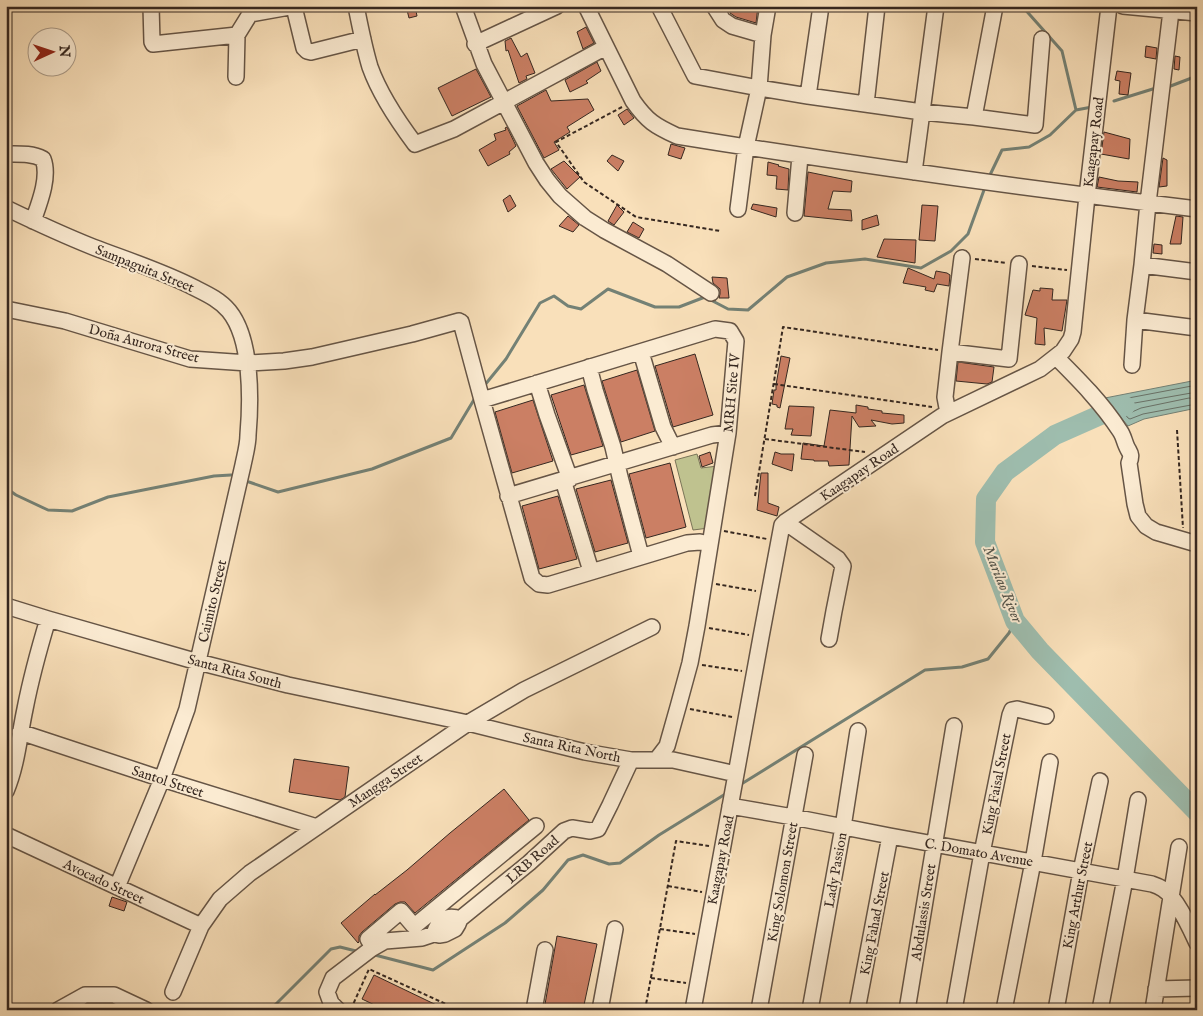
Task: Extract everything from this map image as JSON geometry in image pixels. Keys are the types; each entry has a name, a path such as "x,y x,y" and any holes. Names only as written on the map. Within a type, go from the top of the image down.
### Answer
{"street":[{"path":"151,6 153,44 237,35"},
{"path":"236,77 237,35 248,10 294,6 304,48 307,51 311,52 364,40"},
{"path":"356,6 370,67 378,86 394,114 415,144 454,129 606,47"},
{"path":"463,6 475,44 525,145 547,180 560,196 585,218 667,264 710,293"},
{"path":"475,44 556,6"},
{"path":"586,6 633,102 643,115 657,126 677,136 800,156 1087,196 1197,209"},
{"path":"659,6 695,76 808,96 1035,125 1042,39"},
{"path":"714,6 723,20 732,26 763,35"},
{"path":"738,209 746,147 758,88 768,6"},
{"path":"808,96 821,6"},
{"path":"866,104 877,6"},
{"path":"914,172 936,6"},
{"path":"974,117 995,6"},
{"name":"Kaagapay Road","path":"693,1010 781,529 785,522 945,414 1030,375 1056,357 1067,346 1073,332 1109,6"},
{"path":"1123,6 1197,13"},
{"path":"1132,364 1135,320 1170,11"},
{"path":"6,154 38,156 43,160 45,165 43,189 33,221"},
{"path":"796,212 800,156"},
{"name":"Sampaguita Street","path":"6,208 92,246 178,280 212,297 230,312 236,322 246,347 248,363"},
{"path":"945,414 945,397 962,258"},
{"path":"950,352 1009,359 1019,264"},
{"path":"1142,265 1197,272"},
{"name":"Doña Aurora Street","path":"6,309 65,321 190,358 248,363 312,357 460,321 482,400"},
{"path":"1135,320 1197,328"},
{"name":"MRH Site IV","path":"482,400 715,328 730,331 736,342 728,433 697,626 690,663 667,746 658,759"},
{"path":"641,352 663,427 673,447"},
{"path":"1056,357 1092,394 1121,432 1126,447 1124,456 1129,463 1138,516 1146,526 1156,532 1197,544"},
{"name":"Caimito Street","path":"117,888 162,779 187,710 243,465 248,436 248,363"},
{"path":"589,367 614,446 622,487 641,556"},
{"path":"537,384 566,479 591,571"},
{"path":"482,400 532,578 539,584 548,585 641,556 687,543 700,542 711,537"},
{"path":"508,496 712,435 728,433"},
{"path":"785,522 838,559 843,566 829,639"},
{"name":"Santa Rita South","path":"6,606 198,662 288,685 468,723"},
{"path":"6,791 17,756 31,679 48,619"},
{"name":"Mangga Street","path":"173,992 201,926 220,899 250,873 468,723 524,690 652,627"},
{"name":"King Faisal Street","path":"954,1010 982,853 1010,715 1012,710 1017,709 1046,716"},
{"name":"Santa Rita North","path":"468,723 585,752 631,760 672,760 736,774"},
{"name":"Abdulassis Street","path":"907,1010 954,726"},
{"name":"Lady Passion","path":"810,1010 858,731"},
{"name":"Santol Street","path":"20,732 162,779 317,827"},
{"name":"King Solomon Street","path":"760,1010 805,755"},
{"name":"LRB Road","path":"338,1010 331,1003 327,992 333,978 368,951 385,941 422,938 434,934 438,924 448,917 454,916 460,919 529,863 564,831 572,828 590,831 598,830 631,760"},
{"path":"1004,1010 1033,862 1050,762"},
{"name":"King Arthur Street","path":"1056,1010 1081,871 1100,781"},
{"path":"1100,1010 1138,800"},
{"name":"C. Domato Avenue","path":"730,806 1152,884 1163,889 1191,917 1197,943"},
{"path":"368,951 368,939 401,911 413,925 417,924 536,826"},
{"name":"Avocado Street","path":"6,835 201,926"},
{"name":"King Fahad Street","path":"857,1010 890,836"},
{"path":"1153,1010 1179,847"},
{"path":"600,1010 615,929"},
{"path":"534,1010 545,950"},
{"path":"1156,989 1197,988"},
{"path":"58,1010 85,995 114,995 146,1010"}],"path":[{"path":"633,102 556,143 584,182 636,216 720,231"},
{"path":"756,496 783,328 950,352"},
{"path":"774,384 928,405 945,414"},
{"path":"1177,430 1184,531"},
{"path":"765,439 885,454"},
{"path":"711,537 779,541"},
{"path":"704,581 770,593"},
{"path":"697,626 761,637"},
{"path":"690,663 755,674"},
{"path":"678,707 746,719"},
{"path":"645,1010 676,841 723,848"},
{"path":"668,886 714,894"},
{"path":"660,929 706,935"},
{"path":"350,1010 369,969 459,1010"},
{"path":"651,978 697,985"}],"green space":[{"path":"697,454 701,468 718,466 709,528 693,530 675,460"}],"water":[{"path":"1197,380 1197,411 1192,409 1144,419 1128,426 1105,398"}],"building":[{"path":"406,6 415,6 417,16 409,18"},
{"path":"731,6 758,6 756,23 736,17 730,13"},
{"path":"586,27 594,43 583,49 577,32"},
{"path":"511,38 521,57 527,53 535,73 526,76 527,79 519,83 508,50 506,51 505,41"},
{"path":"1146,46 1157,48 1156,59 1145,57"},
{"path":"1175,56 1180,57 1179,70 1174,69"},
{"path":"597,62 601,71 586,81 588,83 570,92 565,80"},
{"path":"476,69 491,97 452,116 438,88"},
{"path":"1117,71 1131,73 1128,95 1119,94 1120,81 1115,80"},
{"path":"546,90 551,101 588,99 594,110 567,127 570,132 554,142 559,150 544,158 517,106"},
{"path":"627,109 634,118 624,125 618,115"},
{"path":"507,127 516,146 509,152 510,154 488,166 479,150 496,140 494,134 506,130 505,128"},
{"path":"1104,132 1130,139 1129,159 1101,154"},
{"path":"671,144 685,148 681,159 668,155"},
{"path":"612,155 624,161 618,171 607,161"},
{"path":"1163,158 1167,160 1167,186 1159,187"},
{"path":"564,161 580,177 567,189 551,169"},
{"path":"768,162 789,169 788,190 776,189 777,176 767,175"},
{"path":"808,172 852,181 851,192 833,191 828,209 851,210 852,221 804,216"},
{"path":"1099,177 1118,181 1138,182 1137,192 1097,187"},
{"path":"510,195 516,206 508,212 503,200"},
{"path":"753,204 777,208 776,217 751,209"},
{"path":"617,205 624,212 614,225 608,221"},
{"path":"922,205 938,206 935,241 919,240"},
{"path":"877,215 879,225 862,230 862,220"},
{"path":"568,216 579,225 573,232 559,226"},
{"path":"1176,216 1183,217 1181,244 1170,244"},
{"path":"633,222 644,229 639,238 627,232"},
{"path":"884,239 916,240 915,263 877,257"},
{"path":"1154,244 1162,245 1162,254 1153,253"},
{"path":"908,268 934,279 936,271 947,273 950,275 949,286 937,284 934,292 925,290 926,287 903,283"},
{"path":"712,277 727,278 729,298 719,298 720,289 713,283"},
{"path":"1040,288 1053,289 1052,300 1067,300 1062,331 1044,328 1045,345 1035,344 1037,318 1025,315 1033,290 1040,291"},
{"path":"695,354 713,415 673,427 655,366"},
{"path":"781,356 790,358 780,408 772,404"},
{"path":"958,362 994,367 992,382 987,384 956,381"},
{"path":"637,370 655,431 621,442 602,381"},
{"path":"584,385 603,446 571,455 551,395"},
{"path":"533,400 553,461 512,473 495,412"},
{"path":"856,405 882,411 882,413 904,415 904,423 892,424 871,420 876,426 859,427 852,416 849,465 829,466 828,461 801,459 803,443 824,446 830,410 856,413"},
{"path":"789,406 814,407 811,436 791,435 793,429 785,429"},
{"path":"710,452 713,463 702,467 699,456"},
{"path":"775,452 794,454 792,471 772,464"},
{"path":"670,463 686,527 646,538 629,474"},
{"path":"761,473 768,473 768,503 779,507 777,516 757,510"},
{"path":"611,480 628,543 595,552 576,489"},
{"path":"558,496 577,559 539,569 522,506"},
{"path":"294,759 349,767 345,797 340,800 289,792"},
{"path":"504,789 529,820 415,913 405,902 395,904 362,932 358,943 341,923"},
{"path":"112,897 127,902 124,911 109,906"},
{"path":"557,936 597,944 584,1005 579,1005 579,1010 544,1010"},
{"path":"374,975 447,1010 385,1010 362,999"}],"waterway":[{"path":"1022,6 1062,51 1076,110"},
{"path":"1168,87 1197,76"},
{"path":"1114,101 1156,88"},
{"path":"989,177 1002,150 1029,147 1050,135 1076,110 1092,107"},
{"path":"484,386 506,359 540,303 554,296 568,306 581,309 608,289 655,307 679,307 705,297 728,309 748,310 787,277 826,263 865,259 921,268 951,251 968,234 984,190"},
{"path":"249,482 278,492 372,469 451,438 475,398"},
{"name":"Marilao River","path":"1125,406 1116,408 1055,435 1005,472 986,499 985,542 1015,621 1040,651 1197,812"},
{"path":"6,488 16,495 48,510 72,511 108,497 214,476 231,475"},
{"path":"743,783 925,670 962,667 988,659 1009,633 1015,621"},
{"path":"371,954 433,970 505,923 543,890 568,860 583,855 609,864 620,863 659,835 727,793"},
{"path":"270,1010 331,949 340,947 360,952"}]}
